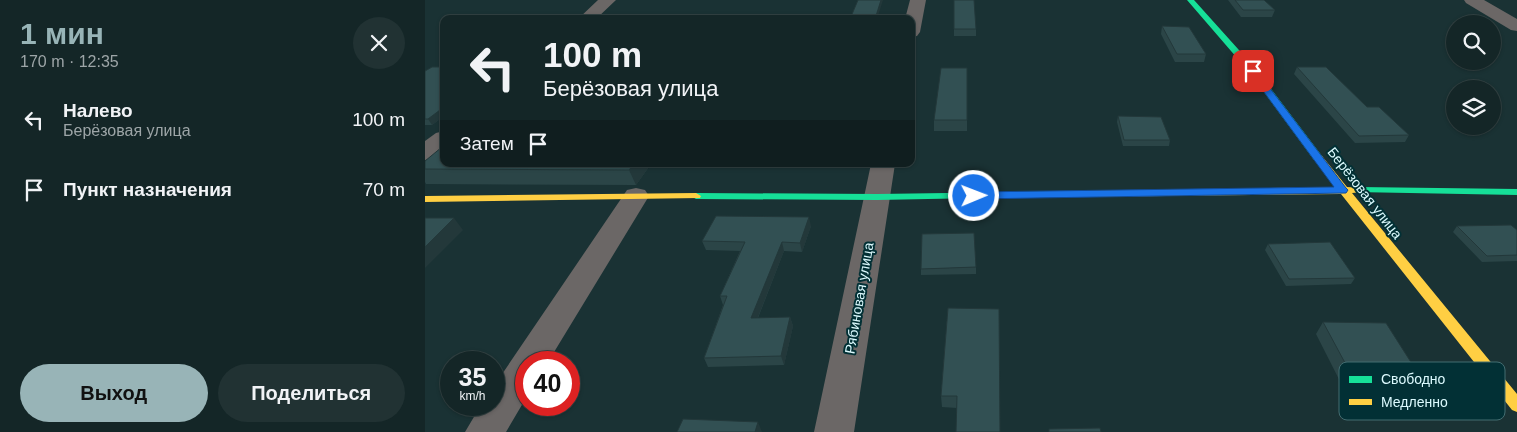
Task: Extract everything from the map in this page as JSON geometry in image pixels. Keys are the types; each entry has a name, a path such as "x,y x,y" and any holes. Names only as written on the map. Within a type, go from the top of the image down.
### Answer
{"street":[{"path":"591,15 608,0"},
{"path":"915,15 918,0"},
{"name":"Берёзовая улица","path":"1190,0 1253,71 1342,190 1483,362"},
{"path":"1472,0 1517,26"},
{"path":"425,154 440,141"},
{"name":"Рябиновая улица","path":"834,432 882,167"},
{"path":"425,199 636,196 877,197 1342,190 1517,192"},
{"path":"536,351 636,196"},
{"path":"485,432 515,384"},
{"name":"Берёзовая улица","path":"1505,389 1517,404"}],"building":[{"path":"858,0 881,0 876,15 852,15"},
{"path":"954,0 974,0 976,29 954,29"},
{"path":"1235,0 1264,0 1275,10 1243,10"},
{"path":"1162,26 1189,27 1206,54 1177,54"},
{"path":"432,67 440,67 440,110 428,119 425,119 425,71"},
{"path":"1297,67 1326,67 1367,107 1379,107 1409,135 1359,136"},
{"path":"941,68 967,68 967,120 934,120"},
{"path":"1118,116 1161,117 1170,140 1124,140"},
{"path":"440,149 440,167 632,167 629,170 425,169 425,161"},
{"path":"716,216 809,217 800,243 782,242 751,318 790,317 781,356 704,358 727,296 720,296 745,242 702,241"},
{"path":"425,218 454,218 425,247"},
{"path":"1511,225 1517,230 1517,255 1487,256 1457,226"},
{"path":"974,233 976,267 921,269 922,234"},
{"path":"1330,242 1355,278 1289,279 1268,244"},
{"path":"948,308 999,309 1000,432 956,432 957,396 941,396"},
{"path":"1323,322 1386,323 1411,362 1345,362"},
{"path":"683,419 758,422 755,432 677,432"},
{"path":"1100,428 1101,432 1049,432 1049,429"}],"traffic: fast":[{"path":"1190,0 1253,71 1318,158"},
{"path":"1359,190 1517,192"},
{"path":"696,196 877,197 1082,194"}],"traffic: slow":[{"path":"1318,158 1482,362"},
{"path":"1082,194 1359,190"},
{"path":"425,199 696,196"},
{"path":"1505,390 1517,405"}],"route":[{"path":"974,196 1342,190 1253,71"}]}
